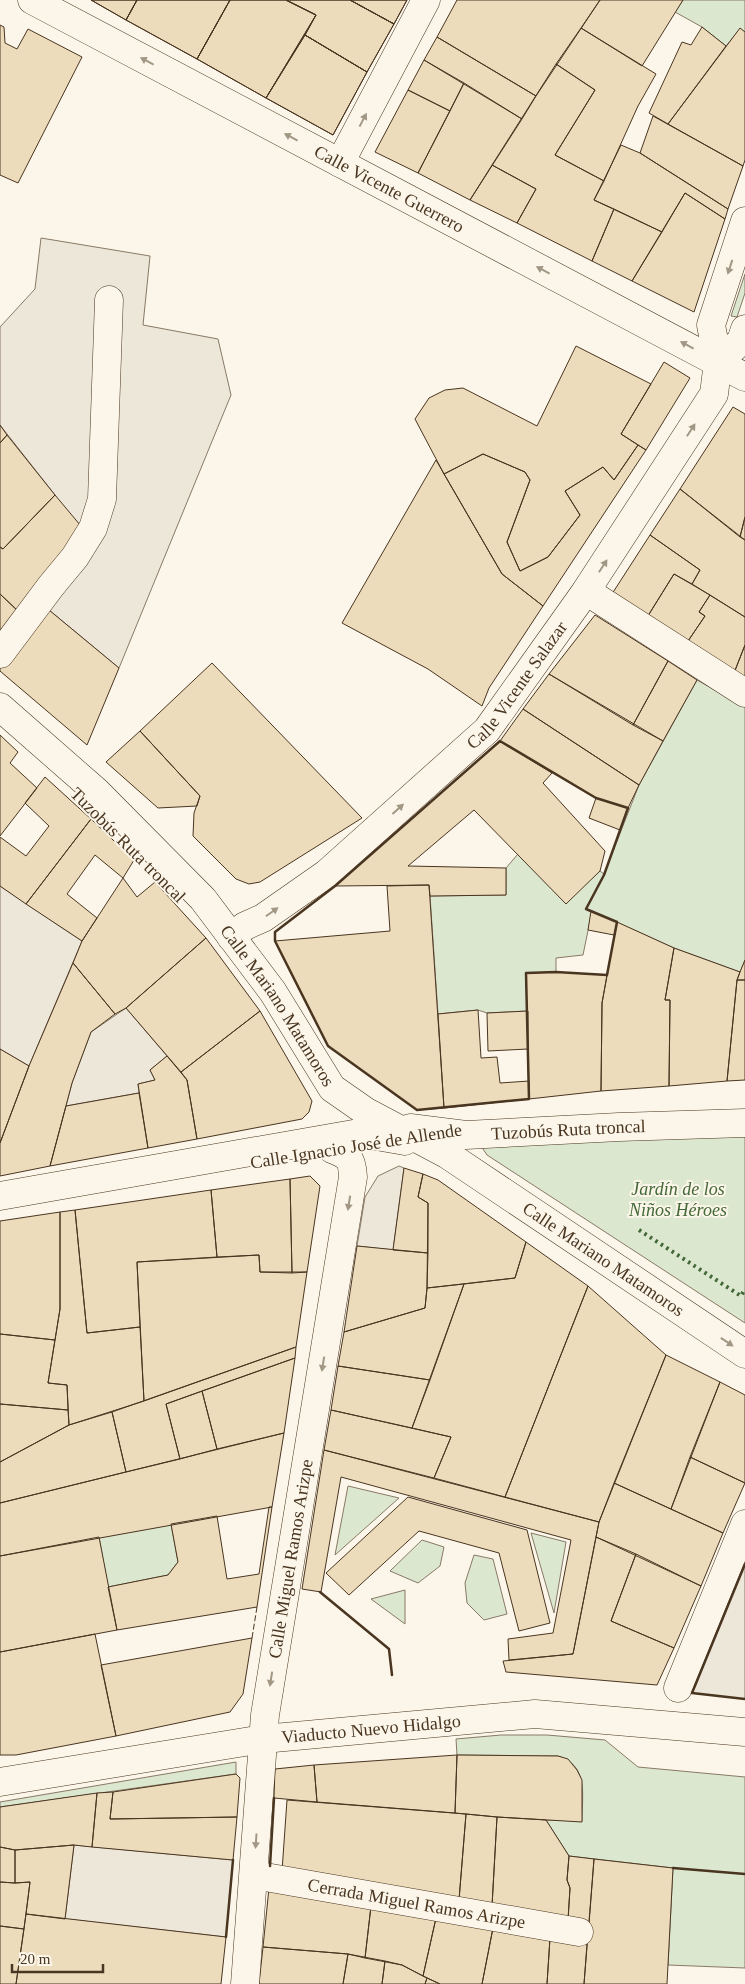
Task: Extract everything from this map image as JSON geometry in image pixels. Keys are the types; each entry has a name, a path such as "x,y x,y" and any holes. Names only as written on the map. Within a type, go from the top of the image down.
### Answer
{"street":[{"name":"Calle Vicente Guerrero","path":"32,0 745,377"},
{"path":"340,163 426,0"},
{"name":"Calle Vicente Salazar","path":"231,937 245,926 263,918 326,874 487,730 586,591 714,394 718,362 711,325 745,221"},
{"path":"0,654 50,586 75,557 93,528 99,509 102,499 109,300"},
{"path":"718,362 741,341 745,329"},
{"path":"586,591 745,693"},
{"name":"Calle Mariano Matamoros","path":"0,708 104,799 203,899 273,992 332,1088 407,1135 448,1155 745,1354"},
{"name":"Tuzobús Ruta troncal","path":"0,724 149,861 236,959 263,996 326,1093 363,1117 407,1135 464,1150 745,1332"},
{"name":"Calle Ignacio José de Allende","path":"0,1202 332,1149 407,1135 621,1116 745,1110"},
{"name":"Tuzobús Ruta troncal","path":"0,1196 359,1133 466,1135 619,1127 745,1124"},
{"path":"353,1177 362,1162 374,1152 407,1135"},
{"name":"Calle Miguel Ramos Arizpe","path":"245,1984 265,1715 353,1177 353,1165 346,1155 332,1149"},
{"path":"678,1688 745,1524"},
{"name":"Viaducto Nuevo Hidalgo","path":"0,1782 263,1739 535,1714 745,1732"},
{"name":"Cerrada Miguel Ramos Arizpe","path":"254,1875 578,1932"}],"green space":[{"path":"683,0 745,0 745,32 740,29 726,46 702,27 675,12"},
{"path":"745,274 745,293 737,317 731,316"},
{"path":"697,680 745,707 745,960 740,972 674,948 592,911 583,955 556,958 556,972 527,973 528,1011 487,1013 478,1010 438,1014 430,896 506,895 506,868 518,854 600,871 604,874 639,785"},
{"name":"Jardín de los Niños Héroes","path":"745,1131 745,1323 487,1155 483,1149 484,1145"},
{"path":"348,1486 399,1498 335,1555"},
{"path":"171,1524 178,1562 168,1575 108,1587 99,1537"},
{"path":"531,1533 566,1542 554,1613"},
{"path":"422,1540 444,1547 440,1566 418,1583 390,1571"},
{"path":"474,1555 493,1559 507,1614 484,1620 467,1603 465,1583"},
{"path":"405,1590 405,1624 371,1599"},
{"path":"501,1735 547,1735 605,1740 638,1767 745,1777 745,1968 668,1965 673,1868 569,1856 546,1820 582,1821 582,1782 575,1766 568,1760 558,1756 457,1755 456,1739"},
{"path":"236,1762 236,1774 0,1807 0,1802"}],"shaded area":[{"path":"41,238 150,256 143,325 218,339 231,395 119,668 49,610 0,666 0,630 55,495 0,425 0,327 35,289"},
{"path":"0,886 82,941 29,1066 0,1049"},
{"path":"126,1008 167,1056 150,1070 155,1080 138,1084 139,1093 66,1106 72,1083 91,1032"},
{"path":"399,1166 404,1168 393,1250 357,1246 365,1197 378,1176"},
{"path":"745,1564 745,1699 692,1693"},
{"path":"74,1845 233,1860 226,1937 65,1919"}],"building":[{"path":"91,0 137,0 126,20"},
{"path":"91,0 137,0 126,20"},
{"path":"137,0 230,0 197,59 126,20"},
{"path":"137,0 230,0 197,59 126,20"},
{"path":"230,0 286,0 316,15 266,98 197,59"},
{"path":"230,0 286,0 316,15 266,98 197,59"},
{"path":"286,0 350,0 394,24 367,72 305,35 316,15"},
{"path":"286,0 350,0 394,24 367,72 305,35 316,15"},
{"path":"350,0 407,0 394,24"},
{"path":"350,0 407,0 394,24"},
{"path":"457,0 600,0 536,96 437,37"},
{"path":"600,0 683,0 642,66 581,28"},
{"path":"0,25 4,27 5,43 17,49 28,29 82,57 18,183 0,175"},
{"path":"702,27 726,46 668,124 649,113 682,42 691,45"},
{"path":"581,28 656,74 638,106 604,181 555,155 595,90 556,64"},
{"path":"740,28 745,32 745,160 743,166 668,124"},
{"path":"305,35 367,72 333,135 266,98"},
{"path":"305,35 367,72 333,135 266,98"},
{"path":"437,37 536,96 522,119 424,60"},
{"path":"424,60 464,83 450,111 408,90"},
{"path":"556,64 595,90 555,155 604,181 594,200 614,209 592,261 517,223 536,189 492,165"},
{"path":"464,83 522,119 470,200 418,173"},
{"path":"408,90 450,111 418,173 375,152"},
{"path":"653,116 743,166 728,209 640,153"},
{"path":"621,145 640,153 728,209 725,219 685,193 662,232 594,200"},
{"path":"492,165 536,189 517,223 470,200"},
{"path":"685,193 725,219 694,312 632,281"},
{"path":"614,209 662,232 632,281 592,261"},
{"path":"576,346 651,384 621,434 638,445 614,480 603,467 565,491 580,515 548,557 520,571 507,542 530,480 525,472 483,454 444,474 415,419 429,398 445,390 463,388 537,426"},
{"path":"664,362 690,378 646,450 621,434"},
{"path":"733,407 745,414 745,517 740,537 680,489"},
{"path":"0,425 7,435 0,443"},
{"path":"7,435 55,495 3,549 0,547 0,443"},
{"path":"638,445 646,450 543,606 502,574 444,474 483,454 525,472 530,480 507,542 520,571 548,557 580,515 565,491 603,467 614,480"},
{"path":"436,460 502,574 543,606 489,688 482,706 428,669 342,623"},
{"path":"680,489 745,540 745,617 692,584 700,570 650,535"},
{"path":"55,495 86,532 19,612 0,594 0,547 3,549"},
{"path":"745,517 745,540 740,537"},
{"path":"650,535 700,570 692,584 674,574 646,619 610,597"},
{"path":"674,574 710,595 699,612 705,616 686,644 646,619"},
{"path":"0,594 19,612 0,630"},
{"path":"710,595 745,617 745,645 734,673 686,644 705,616 699,612"},
{"path":"49,610 119,668 87,745 0,671 0,666"},
{"path":"595,615 668,661 633,725 549,674"},
{"path":"745,645 745,680 734,673"},
{"path":"668,661 697,680 663,741 633,725"},
{"path":"212,663 362,818 260,882 249,884 236,879 193,836 194,813 200,796 140,731"},
{"path":"549,674 663,741 639,785 523,709"},
{"path":"523,709 639,785 628,808 596,798 500,741"},
{"path":"140,731 200,796 197,806 158,808 106,762"},
{"path":"0,735 18,752 10,763 37,788 0,836"},
{"path":"500,741 552,773 543,783 605,851 600,871 566,904 474,810 408,866 506,868 506,895 430,896 429,885 335,886"},
{"path":"45,777 91,819 26,904 0,886 0,837 26,856 49,826 25,803"},
{"path":"596,798 628,808 620,830 589,818"},
{"path":"91,819 134,860 123,878 95,855 67,894 97,918 82,941 26,904"},
{"path":"123,878 137,897 155,882 206,938 126,1008 115,1014 73,963 82,941"},
{"path":"429,885 444,1108 417,1110 328,1046 275,941 390,931 387,886"},
{"path":"591,911 617,922 614,935 588,930"},
{"path":"617,922 674,948 665,1000 670,1000 669,1086 601,1091 602,1003"},
{"path":"206,938 260,1011 181,1072 126,1008"},
{"path":"674,948 740,972 737,980 727,1081 669,1086 670,1000 665,1000"},
{"path":"745,960 745,980 737,980 740,972"},
{"path":"73,963 115,1014 91,1032 72,1083 50,1166 0,1176 0,1143 29,1066"},
{"path":"556,972 607,975 602,1003 601,1091 529,1099 526,973"},
{"path":"737,980 745,980 745,1080 727,1081"},
{"path":"478,1010 481,1058 497,1057 500,1083 529,1081 529,1099 444,1108 438,1014"},
{"path":"260,1011 312,1101 309,1112 302,1119 197,1139 187,1080 181,1072"},
{"path":"528,1011 528,1049 488,1051 487,1013"},
{"path":"0,1049 29,1066 0,1143"},
{"path":"167,1056 187,1080 197,1139 148,1148 138,1084 155,1080 150,1070"},
{"path":"139,1093 148,1148 50,1166 66,1106"},
{"path":"404,1168 423,1174 418,1197 428,1203 428,1253 393,1250"},
{"path":"423,1174 438,1180 526,1242 515,1278 427,1288 428,1203 418,1197"},
{"path":"310,1176 320,1186 307,1272 292,1273 290,1179"},
{"path":"290,1179 292,1273 260,1272 259,1255 217,1257 211,1190"},
{"path":"211,1190 217,1257 137,1262 140,1327 87,1333 75,1210"},
{"path":"75,1210 87,1333 140,1327 144,1401 69,1425 67,1385 48,1383 60,1309 60,1212"},
{"path":"60,1212 60,1309 55,1340 0,1334 0,1221"},
{"path":"526,1242 588,1286 505,1497 434,1478 451,1437 412,1428 464,1284 515,1278"},
{"path":"357,1246 428,1253 425,1308 344,1332"},
{"path":"259,1255 260,1272 307,1272 296,1347 144,1401 137,1262"},
{"path":"464,1284 430,1380 338,1366 344,1332 425,1308 427,1288"},
{"path":"588,1286 666,1355 599,1522 505,1497"},
{"path":"0,1334 55,1340 48,1383 67,1385 68,1410 0,1404"},
{"path":"296,1347 295,1358 166,1404 180,1459 126,1472 112,1412"},
{"path":"666,1355 720,1382 671,1509 614,1483"},
{"path":"295,1358 284,1433 217,1449 202,1391"},
{"path":"338,1366 430,1380 412,1428 331,1410"},
{"path":"720,1382 745,1395 745,1483 690,1457"},
{"path":"202,1391 217,1449 180,1459 166,1404"},
{"path":"0,1404 68,1410 69,1425 0,1462"},
{"path":"331,1410 451,1437 434,1478 324,1450"},
{"path":"112,1412 126,1472 0,1503 0,1462 69,1425"},
{"path":"284,1433 272,1507 0,1556 0,1503"},
{"path":"324,1450 599,1522 573,1654 509,1660 508,1639 553,1633 571,1540 341,1477 321,1592 302,1589"},
{"path":"690,1457 745,1483 723,1533 671,1509"},
{"path":"614,1483 723,1533 701,1586 596,1537 599,1522"},
{"path":"408,1497 527,1530 550,1623 519,1631 499,1553 419,1531 349,1595 326,1573"},
{"path":"269,1507 272,1507 257,1607 117,1630 108,1587 168,1575 178,1562 171,1524 217,1516 227,1579 259,1574"},
{"path":"99,1537 117,1630 0,1652 0,1556"},
{"path":"596,1537 636,1554 611,1621 674,1648 657,1685 506,1672 503,1661 573,1654"},
{"path":"636,1554 701,1586 674,1648 611,1621"},
{"path":"95,1634 116,1736 16,1755 0,1755 0,1652"},
{"path":"252,1638 243,1694 230,1712 116,1736 101,1665"},
{"path":"457,1755 558,1756 568,1759 582,1780 582,1822 455,1813"},
{"path":"457,1755 455,1813 317,1802 314,1765"},
{"path":"314,1765 317,1802 274,1798 275,1769"},
{"path":"236,1774 240,1778 237,1817 110,1819 113,1792"},
{"path":"113,1792 110,1819 237,1817 233,1860 92,1847 97,1793"},
{"path":"97,1793 92,1847 74,1845 15,1850 0,1847 0,1807"},
{"path":"287,1800 466,1814 459,1900 282,1871"},
{"path":"466,1814 497,1817 492,1906 459,1900"},
{"path":"497,1817 546,1820 569,1856 567,1880 570,1888 568,1920 492,1906"},
{"path":"74,1845 65,1919 26,1914 30,1882 15,1883 15,1850"},
{"path":"0,1847 15,1850 15,1883 0,1882"},
{"path":"569,1856 594,1859 589,1924 568,1920 570,1888 567,1880"},
{"path":"594,1859 673,1868 667,1984 584,1984"},
{"path":"0,1882 30,1882 24,1929 0,1926"},
{"path":"269,1888 371,1906 365,1958 348,1954 263,1947"},
{"path":"371,1906 436,1918 423,1976 402,1965 365,1958"},
{"path":"26,1914 226,1937 221,1984 16,1984"},
{"path":"436,1918 493,1928 482,1984 440,1984 423,1976"},
{"path":"0,1926 24,1929 16,1984 0,1984"},
{"path":"493,1928 550,1938 547,1984 482,1984"},
{"path":"550,1938 587,1944 584,1984 547,1984"},
{"path":"263,1947 348,1954 343,1984 259,1984"},
{"path":"348,1954 385,1961 382,1984 343,1984"},
{"path":"385,1961 402,1965 427,1978 425,1984 382,1984"},
{"path":"427,1978 440,1984 425,1984"}],"hedge":[{"path":"639,1230 741,1296 745,1289"}],"fence":[{"path":"252,1638 257,1607"}],"wall":[{"path":"500,741 596,798 628,808 604,875 586,909 617,922 607,975 556,972 526,973 529,1099 417,1110 328,1046 275,941 275,932 335,886 500,741"},
{"path":"745,1564 692,1693 745,1699"},
{"path":"320,1592 389,1649 392,1675"},
{"path":"270,1866 274,1798"},
{"path":"226,1937 233,1860"},
{"path":"673,1868 745,1874"}]}
